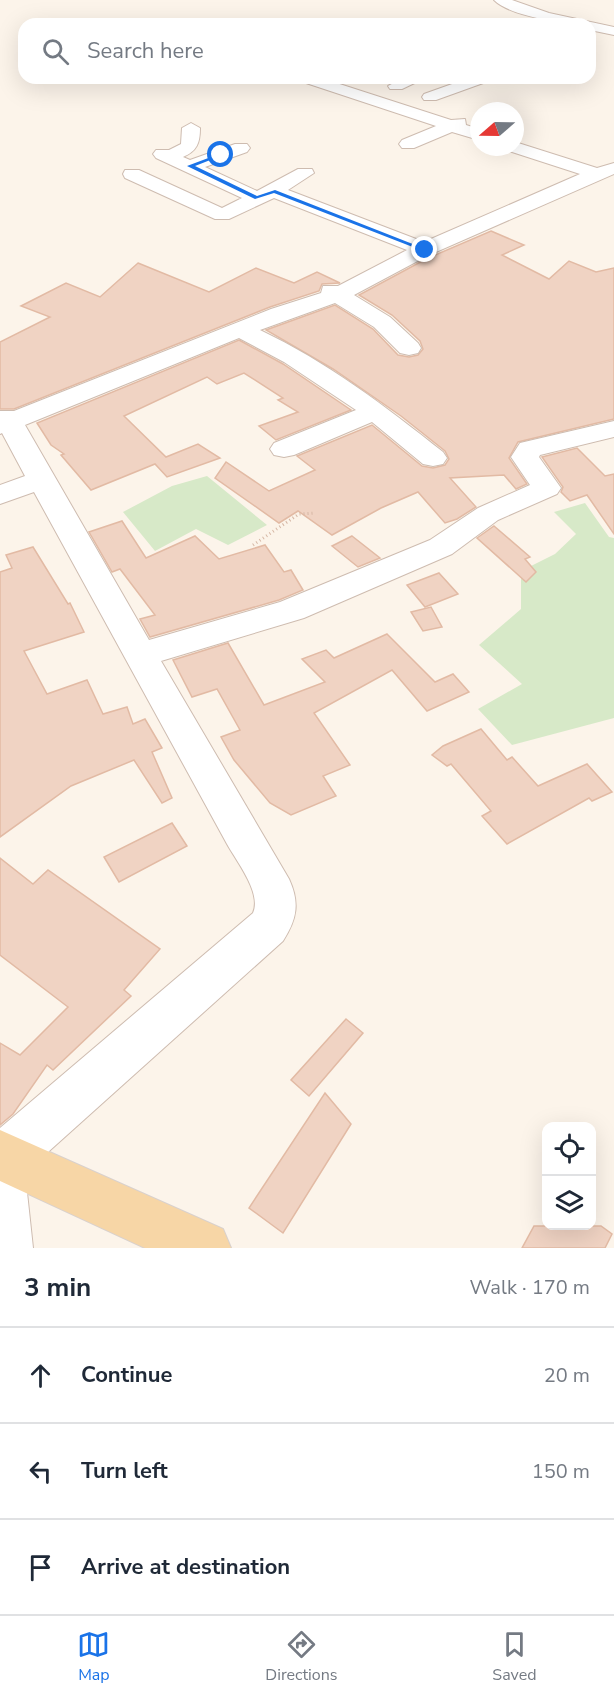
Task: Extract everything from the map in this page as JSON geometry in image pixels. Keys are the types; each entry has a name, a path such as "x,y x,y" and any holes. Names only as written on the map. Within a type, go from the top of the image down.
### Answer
{"main road":[{"path":"3,1156 204,1248"}],"street":[{"path":"500,0 554,18"},
{"path":"596,27 614,31"},
{"path":"324,84 470,132"},
{"path":"338,89 352,84"},
{"path":"389,84 470,111"},
{"path":"396,86 401,84"},
{"path":"430,97 466,84"},
{"path":"408,144 451,126 470,114"},
{"path":"221,155 191,136 166,155 265,195 425,250"},
{"path":"190,166 241,148"},
{"path":"524,150 604,176"},
{"path":"132,174 222,215 305,173"},
{"path":"6,1248 0,1183 3,1156 268,927 275,917 278,906 274,892 201,760 139,655 42,479 6,422 334,293 425,250 604,176"},
{"path":"334,293 382,322 409,348"},
{"path":"241,330 322,373 375,411 433,458"},
{"path":"284,449 375,411"},
{"path":"139,655 292,610 441,547 488,514 547,488 525,457 530,449 614,429"},
{"path":"0,495 42,479"}],"path":[{"path":"253,545 299,514 315,513"}],"green space":[{"path":"207,476 267,525 228,545 196,529 155,551 123,512 172,486"},
{"path":"585,503 609,537 614,538 614,718 512,745 478,709 522,684 479,645 521,609 521,571 555,554 576,534 554,512"}],"building":[{"path":"491,231 524,245 502,255 549,279 569,261 596,272 614,268 614,419 518,442 509,458 527,484 516,489 504,475 450,478 476,507 457,519 445,523 418,492 381,508 332,535 298,511 279,523 215,478 226,462 269,491 315,470 297,456 372,425 422,466 433,468 445,465 449,459 445,451 401,416 333,369 266,330 335,305 373,329 398,355 409,357 418,355 423,349 420,341 392,315 359,295 426,259"},
{"path":"138,263 209,292 256,268 294,283 317,272 340,283 322,284 319,291 270,307 14,409 0,409 0,342 50,317 21,306 66,283 100,297"},
{"path":"239,340 283,364 351,410 276,440 259,426 298,412 278,400 283,398 244,373 217,384 207,377 124,416 166,457 198,444 220,458 167,477 155,464 91,490 61,455 64,454 51,445 37,423"},
{"path":"577,448 605,476 614,474 614,534 587,495 570,501 561,492 563,487 542,457"},
{"path":"122,521 146,558 195,536 219,559 265,545 284,572 291,570 303,590 279,600 150,637 140,619 155,615 120,569 112,572 89,532"},
{"path":"494,526 530,557 525,559 536,572 526,582 477,538"},
{"path":"352,536 380,558 358,567 332,546"},
{"path":"33,547 68,604 70,603 84,632 24,651 47,694 87,680 103,714 127,707 133,724 145,719 162,748 152,752 172,798 162,803 134,760 71,786 0,837 0,572 12,568 6,555"},
{"path":"439,573 458,594 425,607 407,585"},
{"path":"431,607 442,627 423,631 411,612"},
{"path":"387,634 435,682 453,674 469,692 427,711 392,670 314,713 350,765 323,776 336,796 291,815 270,803 234,760 221,737 240,730 217,689 192,697 173,660 228,643 264,705 325,682 302,659 326,650 334,658"},
{"path":"481,729 507,760 512,757 538,786 587,764 612,792 592,801 589,798 507,844 482,816 491,811 451,764 447,766 432,755 443,746"},
{"path":"172,823 187,846 119,882 104,857"},
{"path":"0,858 33,884 48,870 160,949 124,990 131,996 53,1070 47,1065 13,1114 0,1125 0,1043 20,1055 68,1007 0,955"},
{"path":"346,1019 363,1033 309,1096 291,1080"},
{"path":"325,1093 351,1124 283,1233 249,1208"},
{"path":"534,1226 542,1226 542,1230 596,1230 596,1226 601,1226 612,1234 605,1248 522,1248"}],"route":[{"path":"221,155 190,166 257,198 273,191 425,250"}]}
